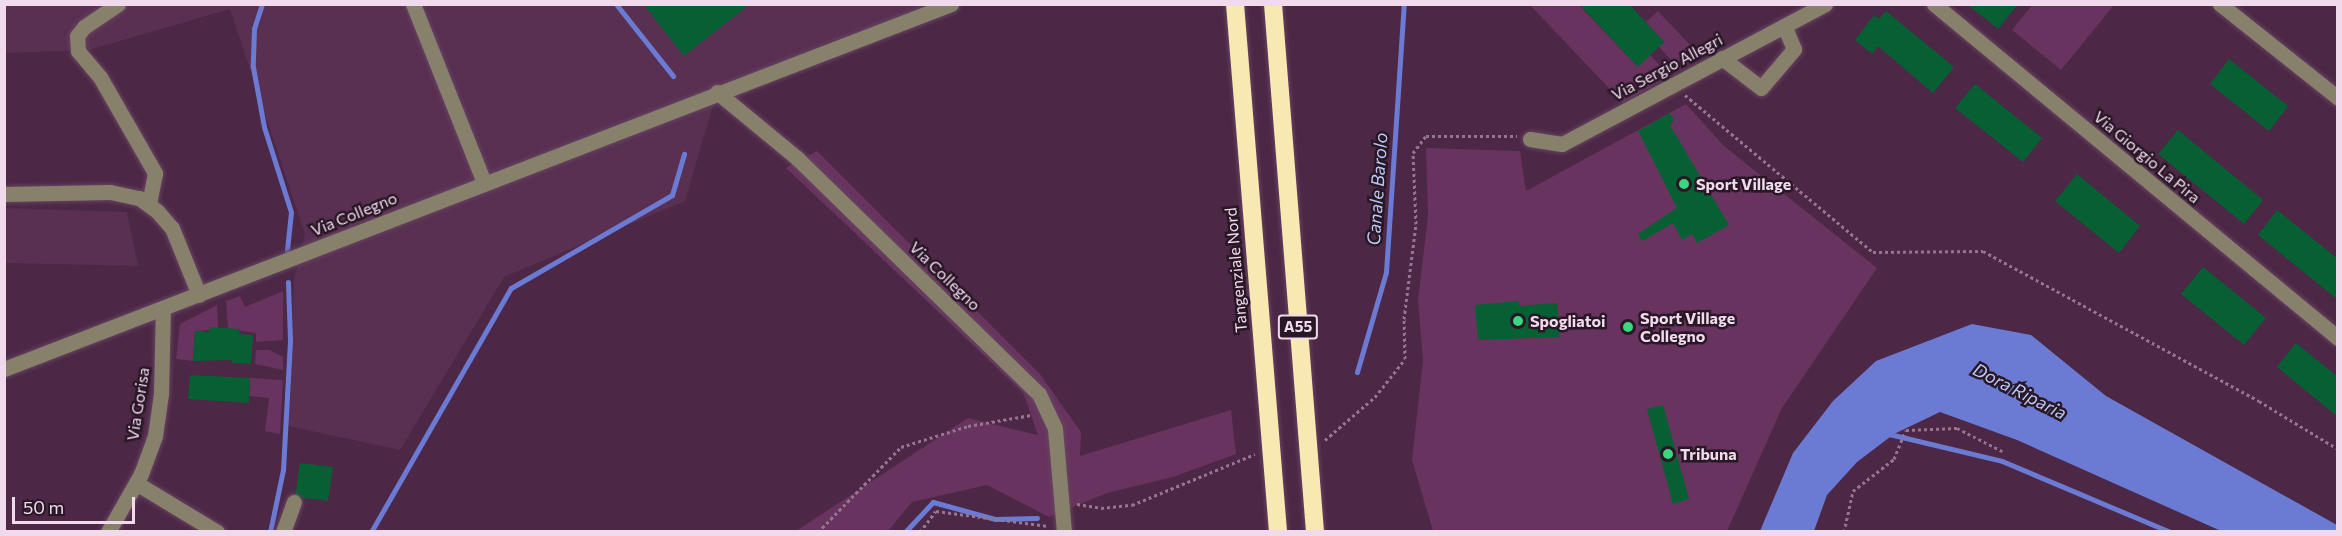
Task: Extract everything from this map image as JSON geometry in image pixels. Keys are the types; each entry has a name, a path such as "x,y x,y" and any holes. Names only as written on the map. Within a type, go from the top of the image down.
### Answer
{"highway":[{"name":"A55","path":"1273,4 1315,531"},
{"name":"Tangenziale Nord","path":"1235,10 1278,531"}],"street":[{"path":"118,4 84,27 77,36 78,51 105,86 155,173 149,204"},
{"path":"413,4 484,182"},
{"name":"Via Giorgio La Pira","path":"1934,4 2337,338"},
{"path":"2220,4 2337,98"},
{"name":"Via Collegno","path":"4,369 946,5"},
{"name":"Via Sergio Allegri","path":"1530,139 1562,144 1819,6"},
{"path":"1722,58 1761,88 1794,49 1784,26"},
{"name":"Via Collegno","path":"717,92 797,158 1010,364 1050,411"},
{"path":"4,194 110,192 126,194 149,204 171,228 199,295"},
{"name":"Via Gorisa","path":"108,531 136,483 156,425 163,308"},
{"path":"1050,411 1064,502 1064,528"},
{"path":"136,483 217,531"},
{"path":"284,531 294,502"}],"path":[{"path":"1672,84 1873,252 1983,251 2259,401 2337,449"},
{"path":"1321,443 1375,398 1406,359 1404,319 1416,224 1413,153 1426,136 1509,134 1530,139"},
{"path":"818,531 901,447 968,426 1050,411"},
{"path":"1844,531 1854,491 1894,459 1906,430 1957,428 2002,451"},
{"path":"1064,502 1101,508 1132,505 1261,451"},
{"path":"920,531 936,511 1064,528"}],"shaded area":[{"path":"2033,4 2114,5 2061,70 2012,30"},
{"path":"4,5 947,5 717,92 685,201 504,277 400,450 288,426 294,279 305,234 230,9 89,50 5,53"},
{"path":"1530,5 1579,5 1637,66 1650,55 1670,76 1623,103"},
{"path":"1658,11 1693,48 1688,64 1680,70 1659,47 1664,42 1646,22"},
{"name":"Sport Village Collegno","path":"1686,104 1724,146 1877,268 1782,408 1727,531 1433,531 1412,460 1423,361 1418,300 1428,215 1426,148 1520,151 1526,191"},
{"path":"817,151 1040,374 1081,432 1080,456 1231,410 1236,454 1173,477 1107,493 1049,517 987,485 912,502 888,531 796,531 968,418 1038,435 1023,392 786,168"},
{"path":"5,208 127,212 138,266 5,263"},
{"path":"283,291 283,340 256,342 256,333 228,329 226,301 240,296 245,307"},
{"path":"217,305 218,328 195,332 193,361 176,359 180,324"},
{"path":"256,350 270,350 283,357 283,370 255,364"},
{"path":"250,378 283,380 280,434 265,431 269,398 249,396"}],"water":[{"name":"Dora Riparia","path":"1972,324 2031,335 2106,396 2337,525 2337,531 2221,531 2017,440 1940,412 1894,434 1857,462 1827,495 1814,531 1760,531 1793,453 1833,401 1876,361"}],"building":[{"path":"643,4 750,4 684,56"},
{"path":"1579,4 1629,4 1664,42 1638,67"},
{"path":"1967,4 2018,4 1998,29"},
{"path":"1886,11 1954,67 1933,93 1878,46 1872,54 1855,40 1874,15 1879,19"},
{"path":"2229,59 2288,106 2269,131 2210,84"},
{"path":"1975,84 2042,138 2023,162 1955,108"},
{"name":"Sport Village","path":"1670,113 1674,120 1670,125 1729,225 1697,243 1692,234 1682,240 1673,223 1642,241 1638,234 1677,208 1638,131"},
{"path":"2178,130 2263,200 2244,224 2158,154"},
{"path":"2077,174 2140,226 2119,253 2055,201"},
{"path":"2277,210 2338,259 2338,300 2258,235"},
{"path":"2203,267 2266,318 2244,345 2181,294"},
{"name":"Spogliatoi","path":"1519,301 1519,306 1557,303 1560,337 1478,340 1475,305"},
{"path":"209,327 240,329 239,334 253,335 251,364 231,363 232,360 193,361 195,331 209,332"},
{"path":"2296,343 2338,377 2338,417 2277,367"},
{"path":"190,375 250,378 249,403 188,399"},
{"name":"Tribuna","path":"1663,405 1689,499 1673,504 1647,409"},
{"path":"300,463 333,467 328,501 295,497"}],"waterway":[{"path":"262,4 254,29 253,67 264,127 291,212 287,251"},
{"path":"616,4 673,76"},
{"name":"Canale Barolo","path":"1357,372 1386,272 1404,4"},
{"path":"371,532 511,288 672,195 684,154"},
{"path":"270,532 283,470 290,340 288,282"},
{"path":"1889,434 2002,461 2170,532"},
{"name":"Canale Barolo","path":"905,532 933,502 995,519 1037,518"}],"place":[{"name":"Sport Village","path":"1684,184"},
{"name":"Spogliatoi","path":"1518,321"},
{"name":"Sport Village Collegno","path":"1628,327"},
{"name":"Tribuna","path":"1668,454"}]}
